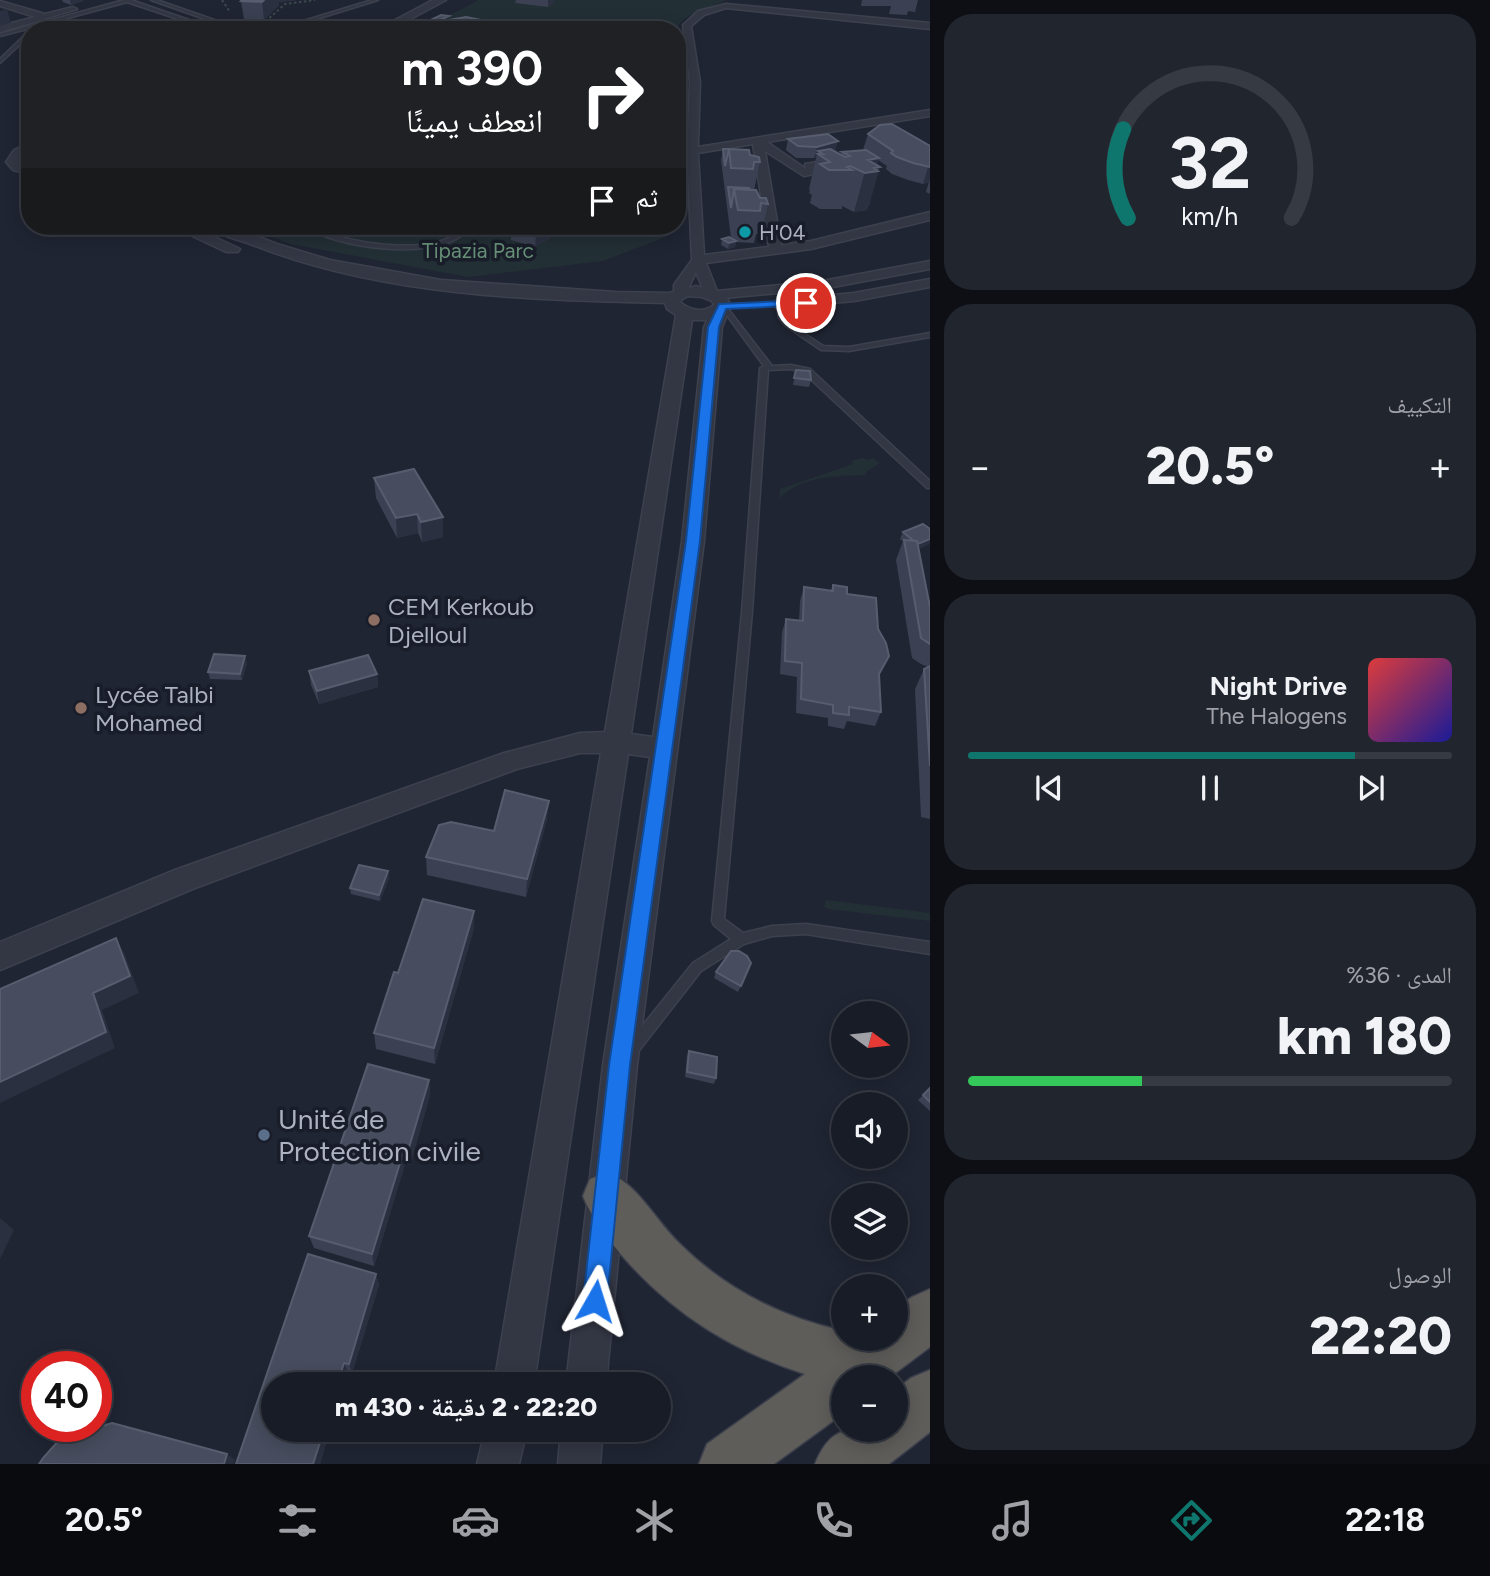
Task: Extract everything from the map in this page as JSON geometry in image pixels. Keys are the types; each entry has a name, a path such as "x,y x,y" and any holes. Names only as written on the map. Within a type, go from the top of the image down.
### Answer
{"highway":[{"path":"607,1196 636,1237 673,1275 715,1308 763,1334 801,1348 835,1365"},
{"path":"862,1365 930,1315"},
{"path":"727,1464 831,1388"},
{"path":"908,1414 930,1397"},
{"path":"843,1464 872,1442"}],"street":[{"path":"399,21 440,0"},
{"path":"418,21 458,0"},
{"path":"0,3 45,17"},
{"path":"587,1372 620,1065 693,541 717,301 698,260 692,151 695,82 687,25 701,13 719,7 740,6 930,26"},
{"path":"30,21 73,9"},
{"path":"0,29 21,23"},
{"path":"692,151 782,137 787,140 856,129 850,126 929,114"},
{"path":"879,121 900,133"},
{"path":"758,141 804,173 817,171"},
{"path":"758,141 776,251"},
{"path":"5,174 15,164 15,156 21,152"},
{"path":"15,164 21,167"},
{"path":"516,1372 618,742 681,285 698,260 811,245 930,215"},
{"path":"199,235 238,252 280,265 375,289 541,309 680,304 691,291 717,301 806,303 888,292 930,283"},
{"path":"237,235 295,256 425,283 545,295 680,304 709,315 717,301"},
{"path":"717,301 862,280 930,265"},
{"path":"0,956 185,879 513,760 580,743 618,742 666,749"},
{"path":"498,1464 503,1442"},
{"path":"579,1464 581,1442"}],"lane":[{"path":"51,21 128,0 190,21"},
{"path":"153,0 215,21"},
{"path":"316,17 323,11 356,0"},
{"path":"304,21 376,0"},
{"path":"0,35 21,29"},
{"path":"0,62 21,41"},
{"path":"330,235 377,245 437,247 454,241 459,235"},
{"path":"717,301 769,367"},
{"path":"778,304 782,318 788,326 821,348 849,349 930,335"},
{"path":"741,939 718,921 747,612 764,368 807,370 930,486"},
{"path":"620,1065 697,967 741,939 772,931 806,929 930,948"}],"path":[{"path":"222,0 230,12 229,16"},
{"path":"266,21 285,4 315,0"}],"green space":[{"path":"479,0 726,0 691,14 682,21 438,21"},
{"name":"Tipazia Parc","path":"268,235 668,235 603,261 468,277 291,244"},
{"path":"872,458 880,463 866,472 866,475 810,481 789,490 779,498 780,489 853,464 851,461"},
{"path":"826,900 930,913 930,921 828,909 824,907"}],"building":[{"path":"242,0 264,0 262,2"},
{"path":"441,15 449,16 442,19 446,21 429,21"},
{"path":"466,17 486,21 447,21"},
{"path":"892,124 930,146 930,167 897,157 891,153 893,151 868,134 880,125"},
{"path":"828,134 838,141 817,147 798,146 788,139"},
{"path":"723,149 729,149 725,166"},
{"path":"729,149 749,150 750,155 759,157 760,162 754,162 753,169 731,168"},
{"path":"830,149 845,157 850,156 842,152 866,150 879,158 868,160 880,167 874,168 878,171 865,173 850,166 847,167 852,170 829,170 820,164 830,162 818,154 823,154 818,151"},
{"path":"728,187 750,190 734,189 731,208"},
{"path":"734,189 756,190 760,198 766,198 768,204 761,203 760,211 738,210"},
{"path":"729,237 736,241 729,243 722,239"},
{"path":"796,370 810,371 811,380 794,378"},
{"path":"414,469 443,517 421,522 417,514 396,518 374,478"},
{"path":"923,524 930,529 930,539 918,544 903,532"},
{"path":"904,540 917,541 930,607 930,644 921,638"},
{"path":"833,585 847,587 847,594 876,598 878,629 886,643 889,656 879,674 881,712 849,707 849,715 833,713 833,705 801,699 802,663 785,661 786,619 803,621 804,587 833,591"},
{"path":"214,654 245,656 240,674 208,672"},
{"path":"368,655 377,674 317,691 309,671"},
{"path":"930,666 930,766 924,669"},
{"path":"505,790 549,801 527,879 426,857 439,825 451,822 494,831"},
{"path":"359,865 388,871 379,895 350,888"},
{"path":"423,899 474,911 434,1048 374,1033 394,972 398,973"},
{"path":"116,938 130,976 93,993 106,1032 0,1082 0,989"},
{"path":"731,951 739,951 747,956 751,963 741,986 716,972"},
{"path":"689,1051 717,1057 716,1078 687,1072"},
{"path":"368,1064 429,1080 408,1151 404,1150 372,1254 309,1236"},
{"path":"930,1088 930,1102 923,1095"},
{"path":"308,1254 376,1274 349,1364 344,1363 341,1372 268,1372"},
{"path":"261,1391 261,1442 320,1442 313,1464 236,1464"},
{"path":"112,1423 227,1454 224,1464 39,1464 57,1442 112,1442"}],"place":[{"name":"H'04","path":"745,232"},
{"name":"CEM Kerkoub Djelloul","path":"374,620"},
{"name":"Lycée Talbi Mohamed","path":"81,708"},
{"name":"Unité de Protection civile","path":"264,1135"}],"route":[{"path":"595,1301 620,1065 693,541 713,327 723,306 806,303"}]}
